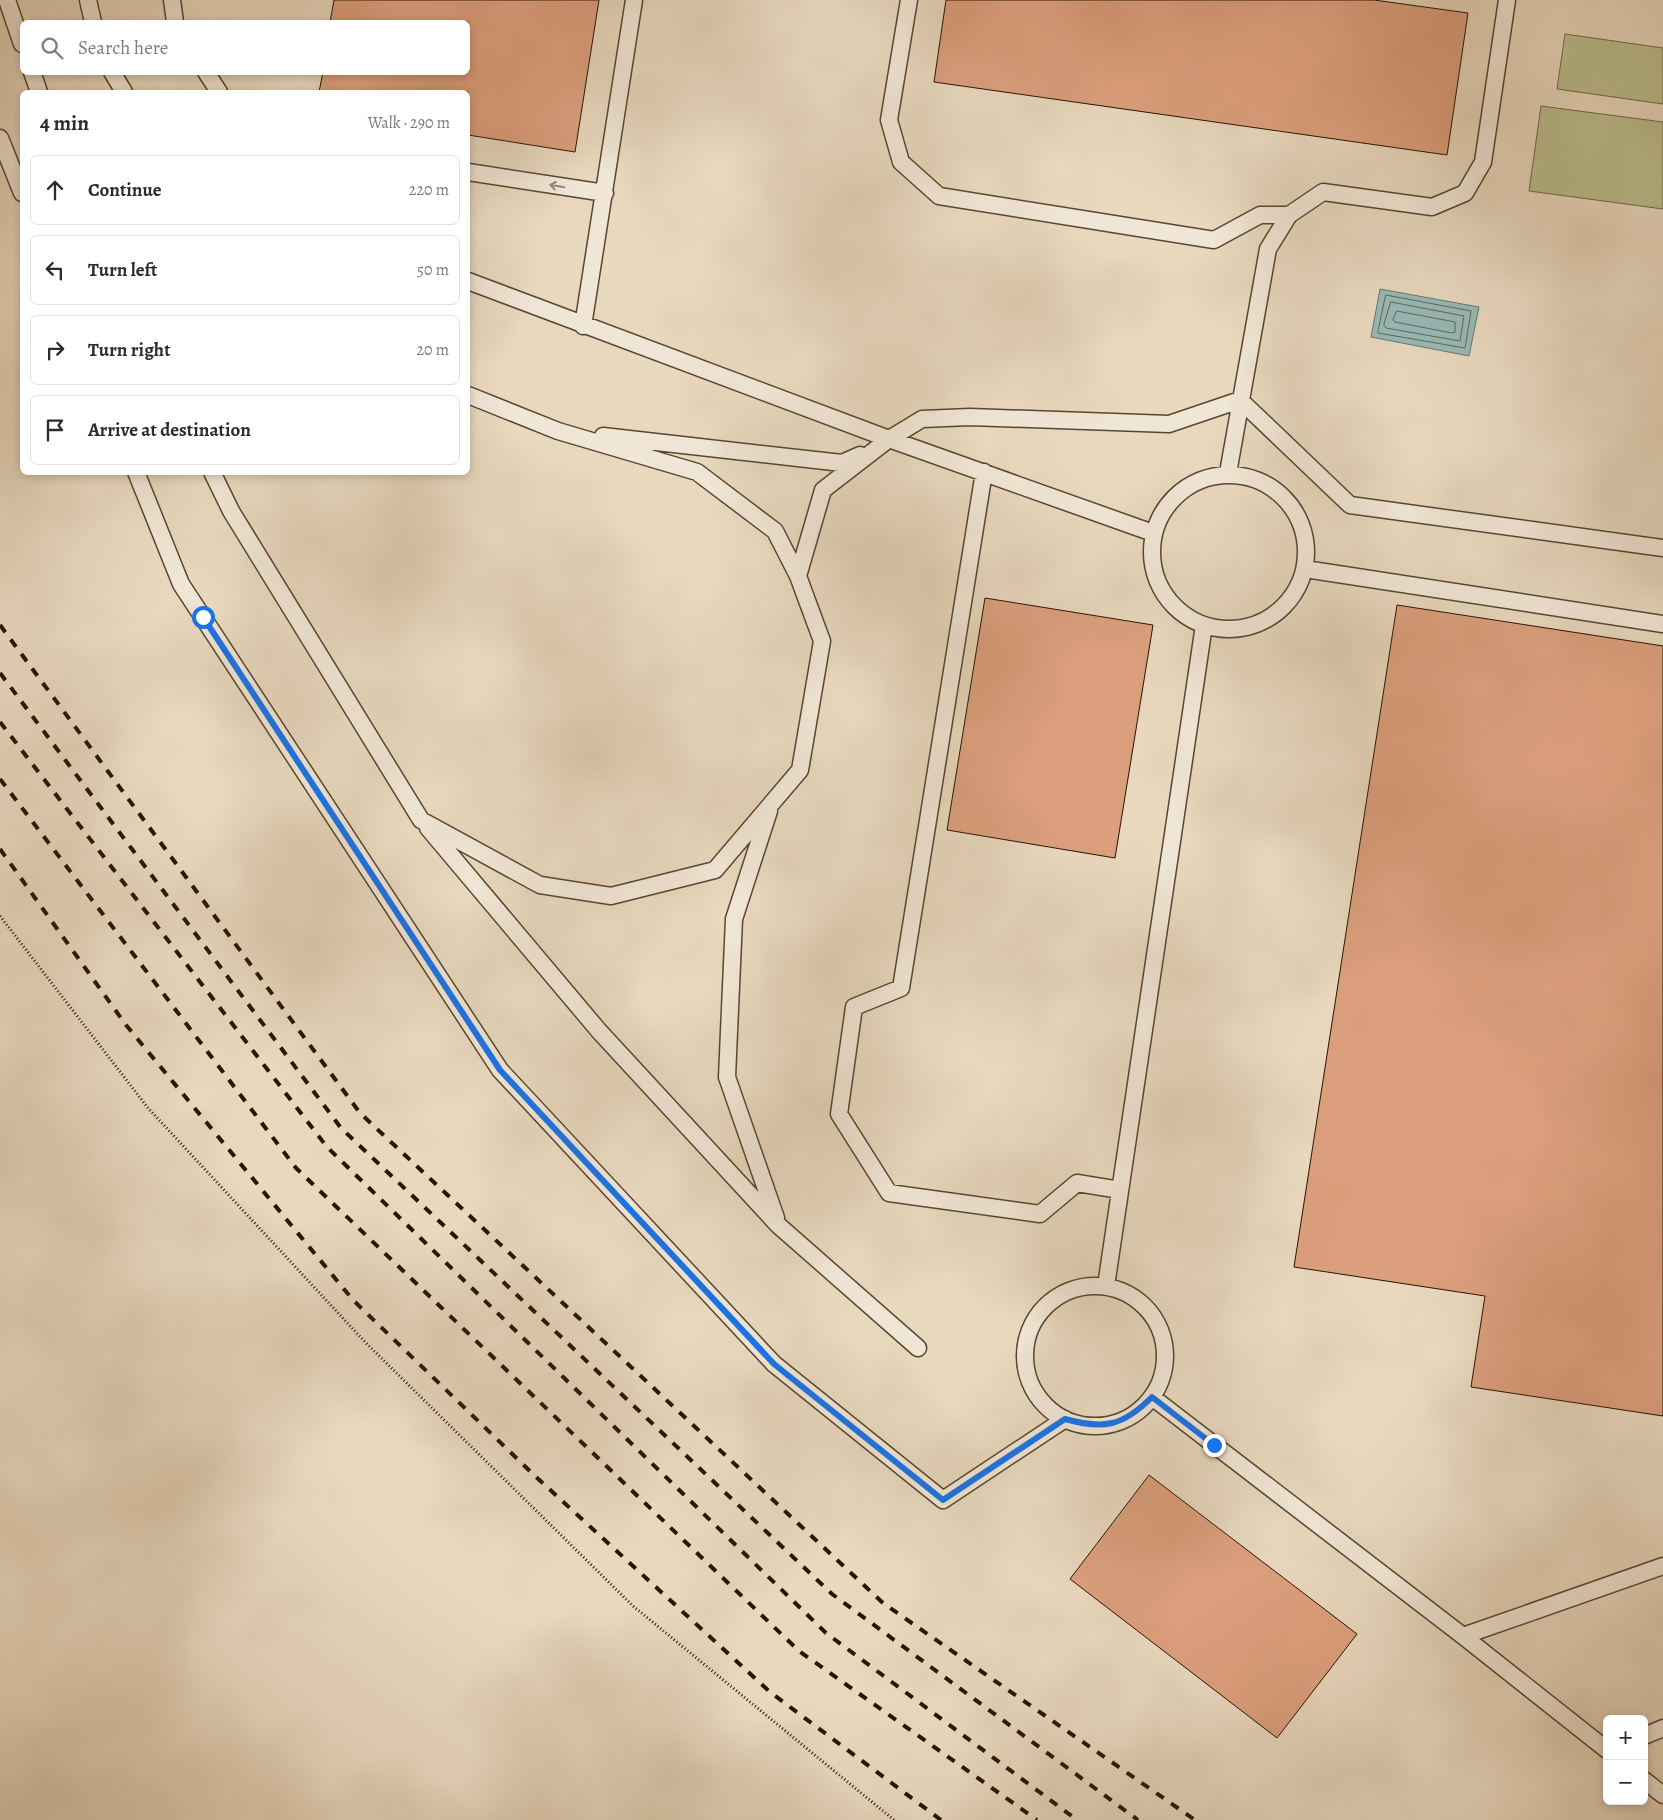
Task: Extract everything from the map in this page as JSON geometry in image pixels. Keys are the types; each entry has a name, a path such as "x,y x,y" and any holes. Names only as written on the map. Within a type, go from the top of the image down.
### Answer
{"lane":[{"path":"7,0 20,38"},
{"path":"88,0 93,20"},
{"path":"172,0 175,20"},
{"path":"583,326 634,0"},
{"path":"908,0 889,120 901,162 940,196 1214,240 1260,215 1289,215"},
{"path":"1228,473 1268,249 1289,215 1323,192 1432,207 1465,193 1483,162 1507,0"},
{"path":"33,75 38,90"},
{"path":"114,75 123,90"},
{"path":"208,75 218,90"},
{"path":"0,138 20,188"},
{"path":"470,172 605,193"},
{"path":"470,282 883,444 984,472 1153,533"},
{"path":"421,820 540,885 611,896 715,870 800,770 822,641 798,576 775,532 697,472 558,431 470,396"},
{"path":"798,576 823,490 883,444 922,419 970,416 1169,424 1240,400"},
{"path":"1240,400 1350,505 1663,548"},
{"path":"558,431 842,463 883,444"},
{"path":"984,472 902,988 854,1008 839,1114 889,1193 1040,1214 1077,1183 1120,1190"},
{"path":"1228,473 1260,480 1282,494 1299,516 1306,542 1305,569 1294,595 1275,615 1251,627 1224,630 1204,625 1176,608 1160,587 1152,561 1153,533 1162,513 1179,492 1202,478 1228,473"},
{"path":"137,475 181,584 500,1070 774,1364 943,1500 1065,1419"},
{"path":"213,475 231,511 421,820 599,1031 778,1225 918,1348"},
{"path":"1305,569 1663,624"},
{"path":"1106,1286 1204,625"},
{"path":"771,805 734,919 727,1077 778,1225"},
{"path":"1082,1286 1106,1286 1129,1293 1148,1308 1160,1330 1166,1353 1163,1377 1152,1397 1135,1414 1113,1424 1088,1426 1065,1419 1044,1406 1030,1381 1025,1357 1029,1333 1041,1311 1059,1296 1082,1286"},
{"path":"1152,1397 1463,1636 1603,1747"},
{"path":"1463,1636 1663,1566"},
{"path":"1648,1734 1663,1728"},
{"path":"1648,1783 1663,1795"}],"path":[{"path":"0,916 148,1108 365,1342 633,1606 894,1820"}],"green space":[{"path":"1565,34 1663,48 1663,104 1557,89"},
{"path":"1541,106 1663,122 1663,209 1529,191"}],"water":[{"path":"1380,289 1479,307 1469,356 1371,337"}],"building":[{"path":"334,0 599,0 575,152 470,135 470,90 319,90 322,75 470,75 470,20 330,20"},
{"path":"946,0 1374,0 1468,13 1447,155 934,82"},
{"path":"985,598 1153,625 1115,858 947,830"},
{"path":"1397,605 1663,646 1663,1416 1471,1387 1485,1296 1294,1267"},
{"path":"1149,1475 1357,1634 1277,1738 1070,1579"}],"railway":[{"path":"0,625 360,1113 883,1603 1195,1820"},
{"path":"0,673 341,1128 832,1594 1138,1820"},
{"path":"0,722 327,1147 826,1633 1077,1820"},
{"path":"0,779 296,1168 799,1651 1037,1820"},
{"path":"0,849 126,1025 353,1300 534,1475 770,1692 941,1820"}],"route":[{"path":"203,617 500,1070 774,1364 943,1500 1065,1419 1088,1426 1113,1424 1135,1414 1152,1397 1214,1445"}]}
